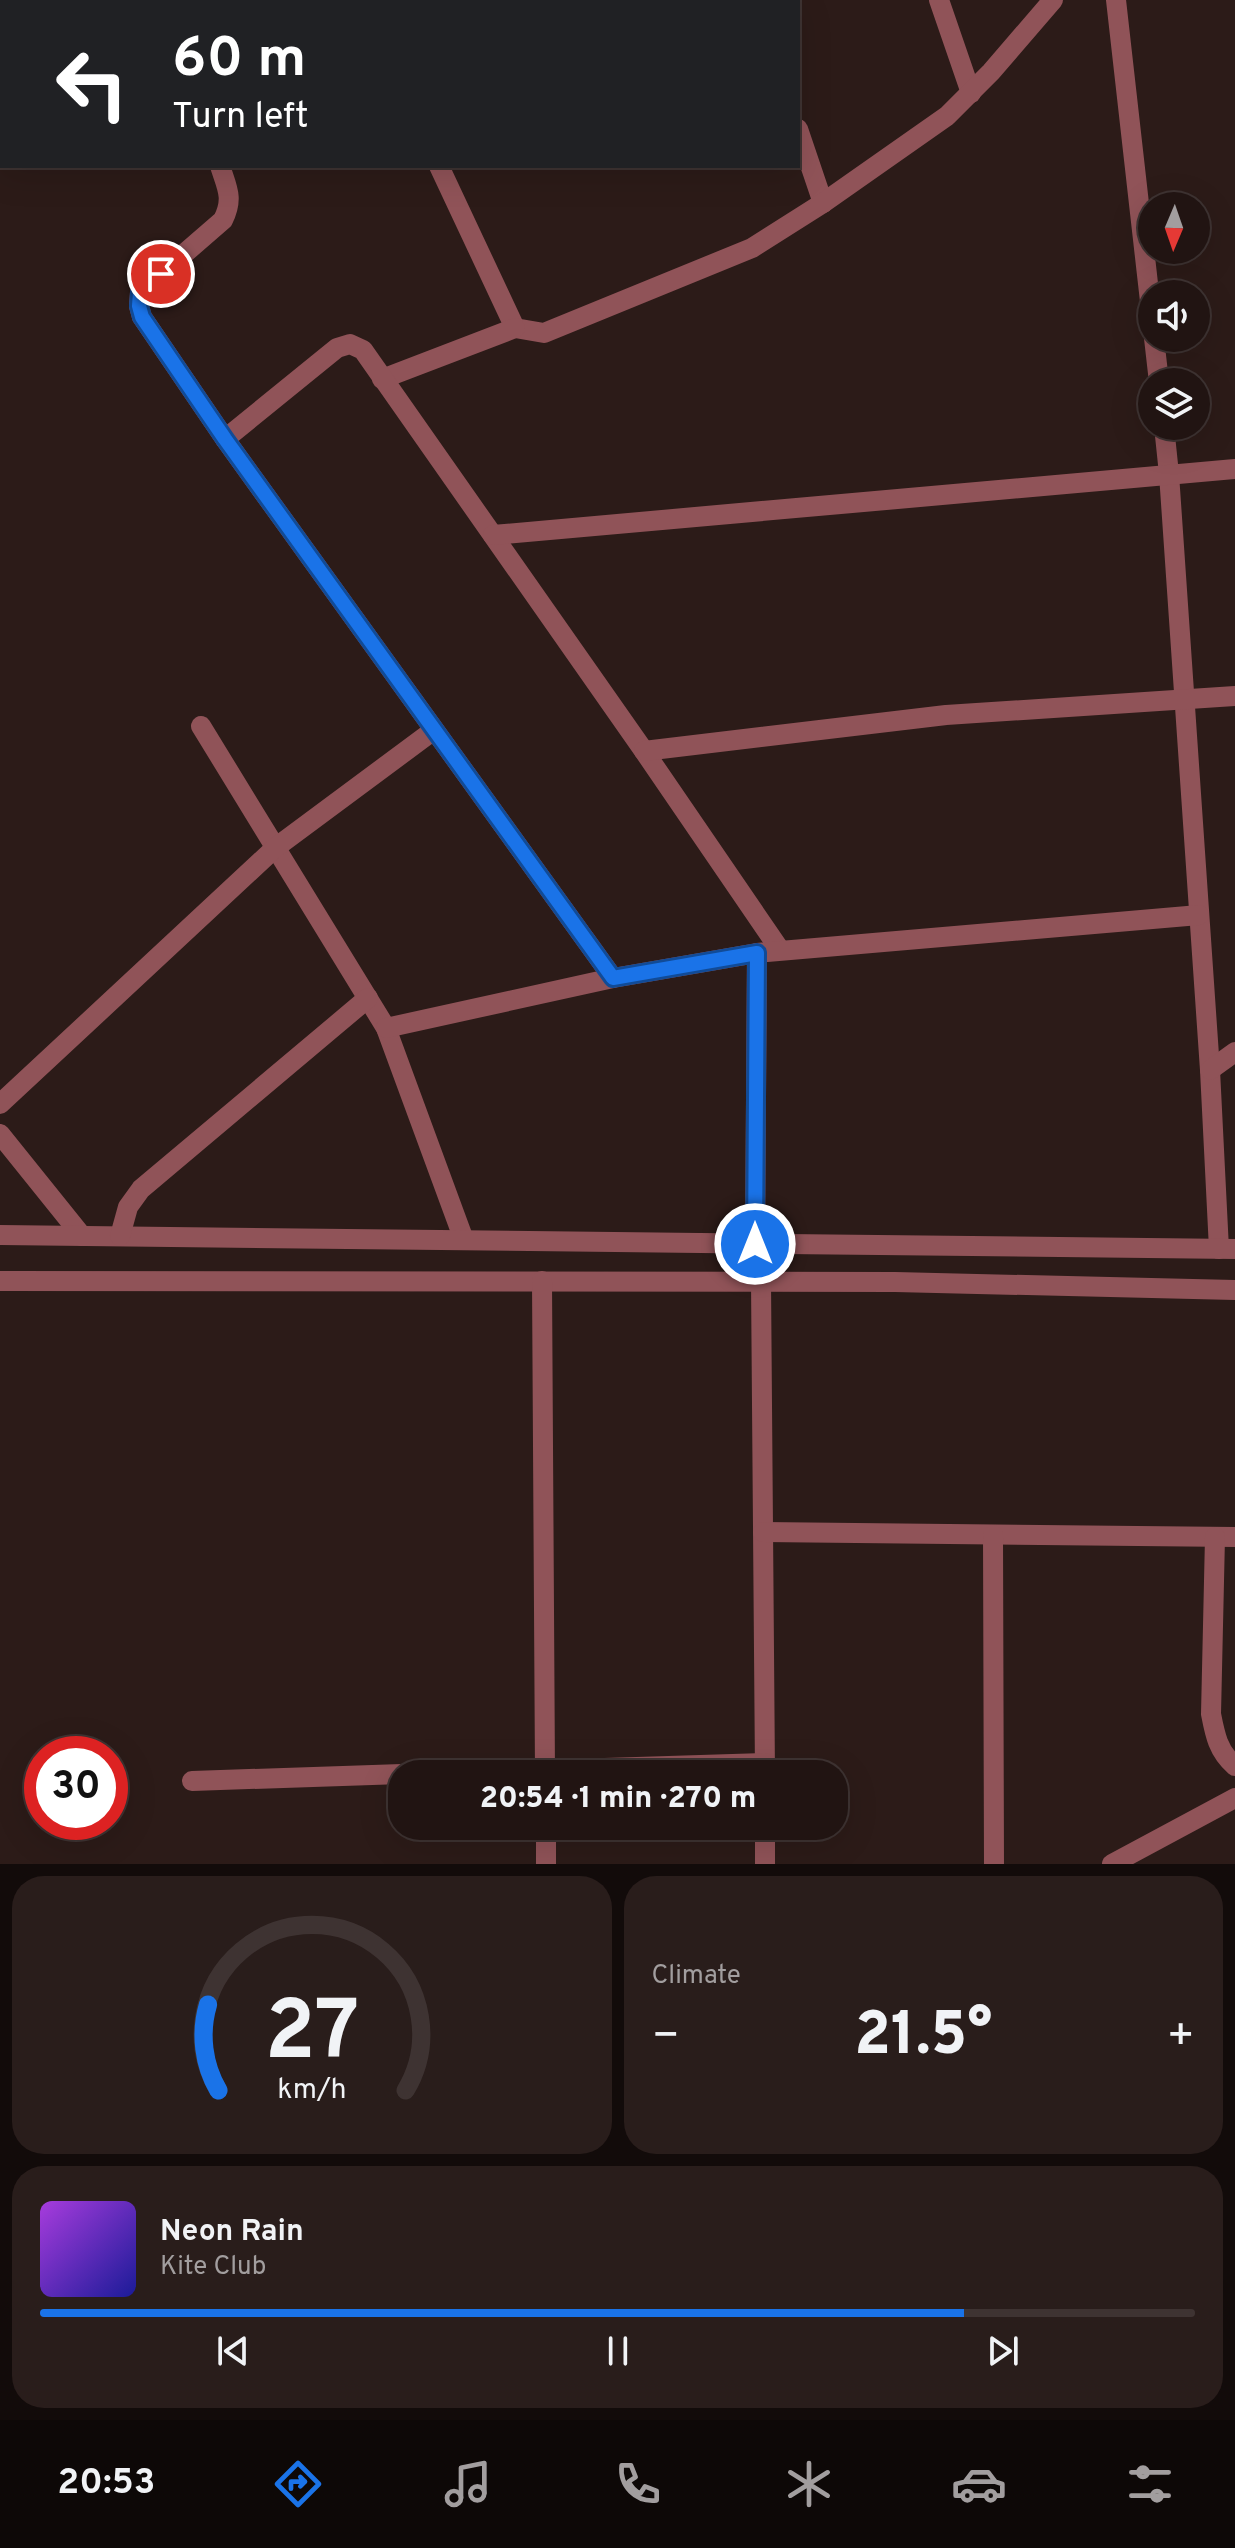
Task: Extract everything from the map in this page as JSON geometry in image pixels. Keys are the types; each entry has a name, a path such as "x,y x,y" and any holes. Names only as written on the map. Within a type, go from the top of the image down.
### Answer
{"street":[{"path":"939,0 971,93"},
{"path":"382,379 515,328 544,333 752,248 823,203 947,116 991,72 1053,0"},
{"path":"1116,0 1148,280"},
{"path":"800,135 823,203"},
{"path":"221,168 229,194 229,208 223,220 140,292 142,317 225,439 613,978"},
{"path":"440,168 515,328"},
{"path":"225,439 337,348 350,344 363,350 780,950"},
{"path":"0,1235 1227,1249 1210,1070 1165,440"},
{"path":"493,535 1235,469"},
{"path":"644,751 946,715 1235,696"},
{"path":"201,726 386,1028 464,1240"},
{"path":"0,1104 275,848 434,730"},
{"path":"386,1028 613,978 757,953 1199,915"},
{"path":"755,1244 757,953"},
{"path":"120,1236 128,1207 141,1189 368,998"},
{"path":"1210,1070 1235,1052"},
{"path":"0,1134 82,1236"},
{"path":"0,1281 761,1281 1235,1290"},
{"path":"542,1281 545,1760"},
{"path":"761,1281 765,1760"},
{"path":"763,1532 1225,1537 1211,1714 1215,1738 1225,1757 1235,1766"},
{"path":"993,1535 994,1864"},
{"path":"192,1781 388,1774"},
{"path":"1112,1864 1235,1798"},
{"path":"546,1840 546,1864"},
{"path":"765,1840 765,1864"}],"route":[{"path":"161,274 140,292 142,317 225,439 613,978 757,953 755,1244"}]}
